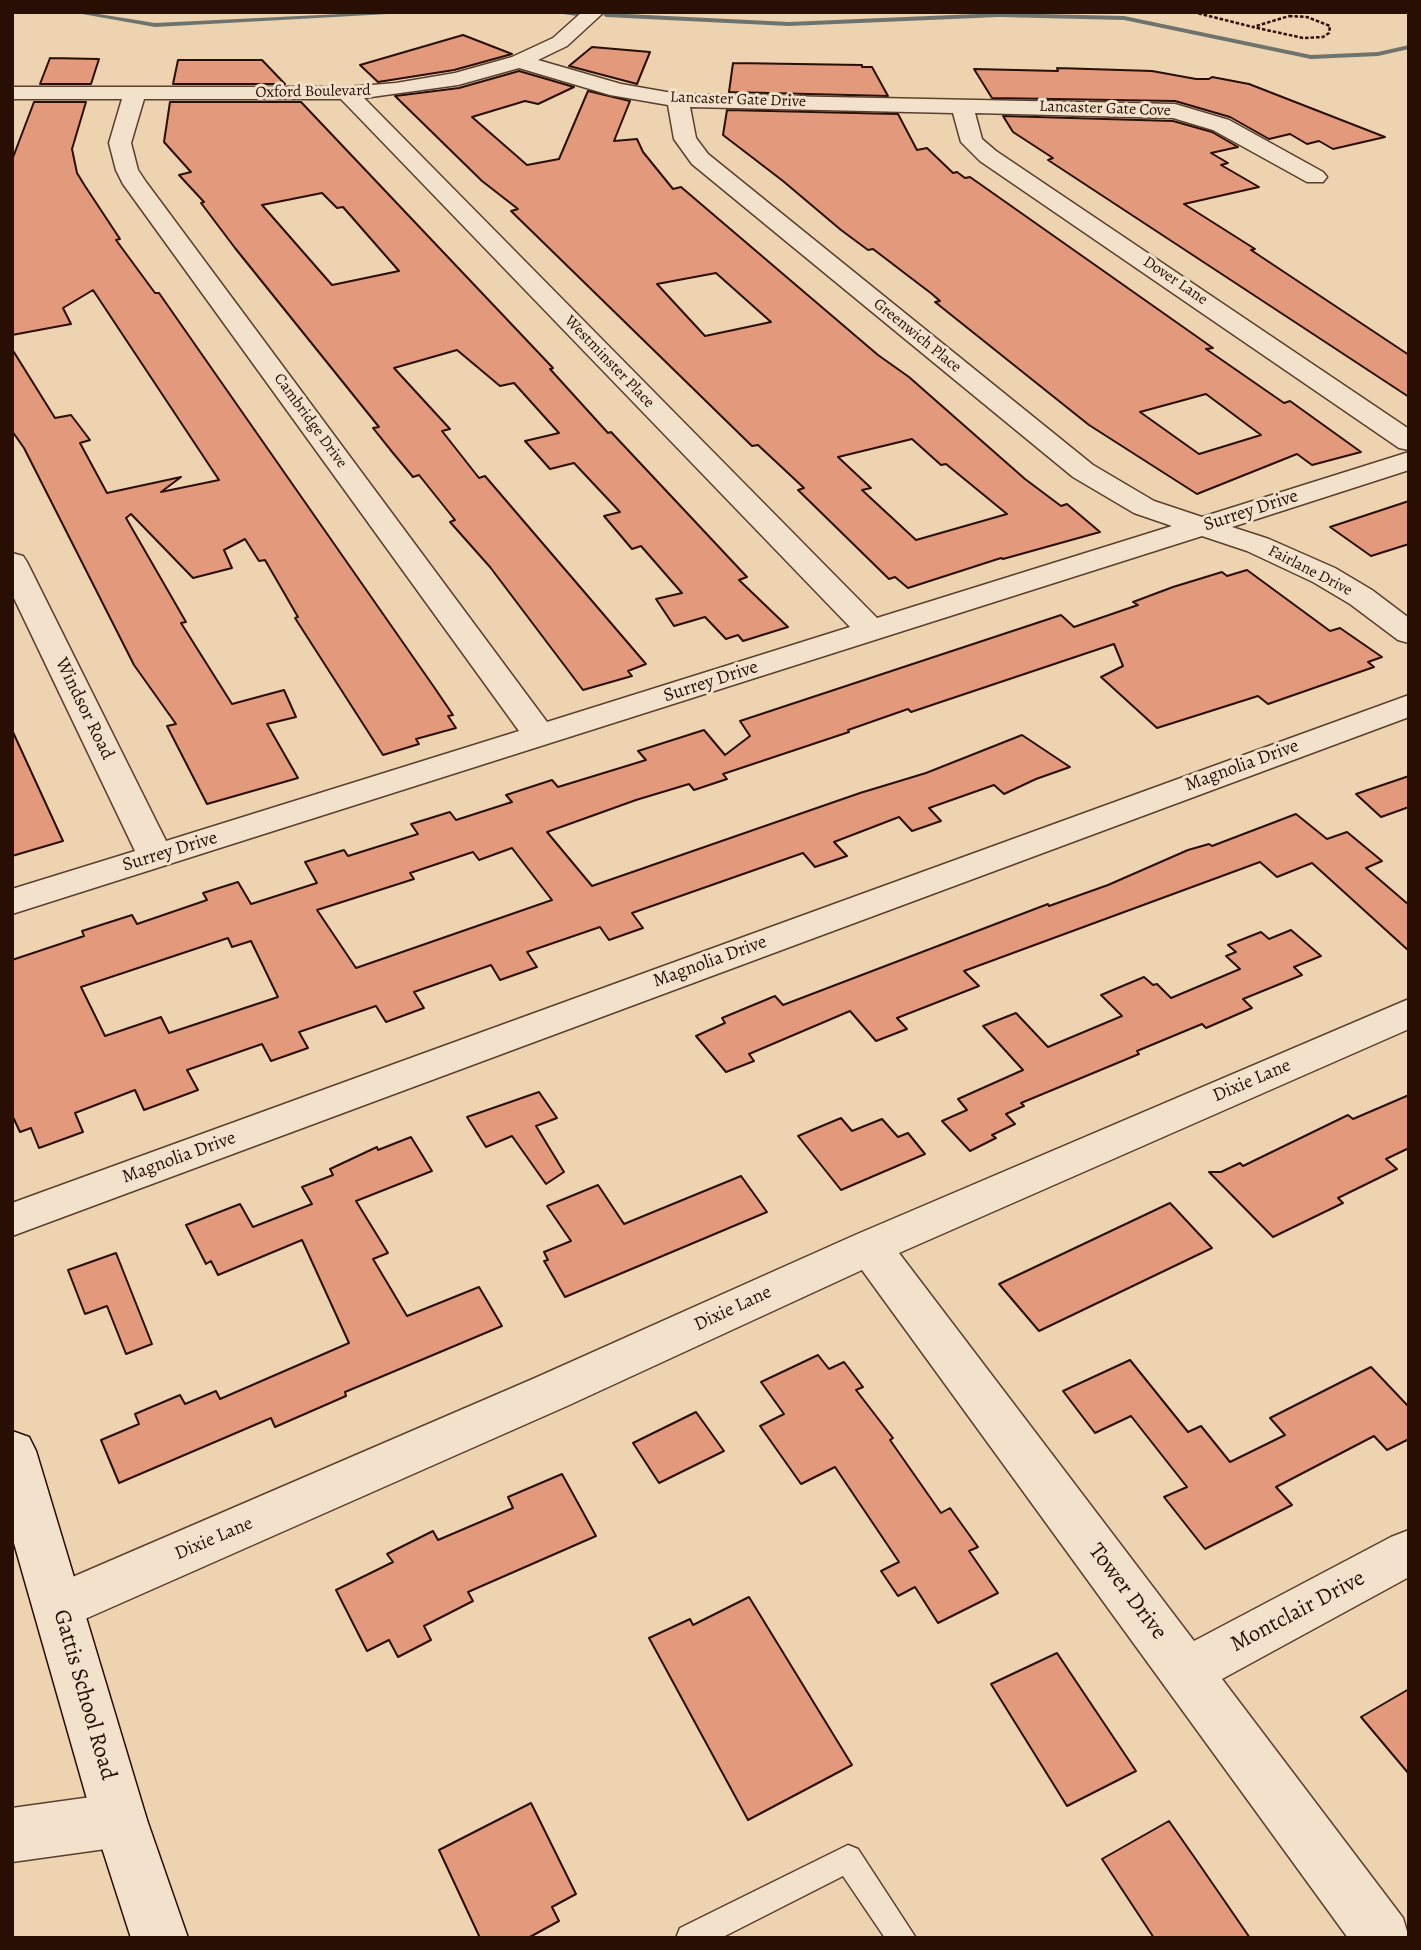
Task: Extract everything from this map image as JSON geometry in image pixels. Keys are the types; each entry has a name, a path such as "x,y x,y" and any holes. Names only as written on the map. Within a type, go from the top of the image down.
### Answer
{"street":[{"name":"Oxford Boulevard","path":"12,93 346,93 396,89 443,82 519,61 560,42 594,12"},
{"name":"Lancaster Gate Drive","path":"519,61 618,90 678,100 962,106"},
{"name":"Cambridge Drive","path":"135,93 122,130 121,143 127,170 135,184 540,736"},
{"name":"Westminster Place","path":"346,93 872,631"},
{"name":"Greenwich Place","path":"678,100 685,139 700,159 1083,471 1144,507 1201,527"},
{"name":"Lancaster Gate Cove","path":"962,106 1160,109 1195,114 1221,125 1315,177"},
{"name":"Dover Lane","path":"962,106 970,137 988,156 1409,442"},
{"name":"Surrey Drive","path":"12,902 1409,461"},
{"name":"Fairlane Drive","path":"1201,527 1258,545 1324,575 1360,597 1409,633"},
{"name":"Windsor Road","path":"12,562 156,857"},
{"name":"Magnolia Drive","path":"12,1220 1409,705"},
{"name":"Dixie Lane","path":"58,1607 551,1392 870,1247 1409,1013"},
{"name":"Tower Drive","path":"870,1247 1383,1938"},
{"name":"Gattis School Road","path":"12,1451 120,1820 160,1938"},
{"name":"Montclair Drive","path":"1186,1672 1409,1552"},
{"path":"12,1835 120,1820"}],"lane":[{"path":"690,1938 848,1859 902,1938"}],"path":[{"path":"1193,12 1253,27 1303,38 1323,37 1329,33 1330,26 1307,17 1289,16 1253,27"}],"building":[{"path":"463,35 512,54 454,70 378,82 360,65"},
{"path":"592,47 650,52 637,84 569,66"},
{"path":"50,58 99,59 91,84 40,84"},
{"path":"178,60 262,60 285,84 173,84"},
{"path":"733,63 872,67 888,96 729,92"},
{"path":"1057,68 1152,71 1249,84 1385,137 1333,149 1319,141 1307,144 1290,134 1269,139 1230,117 1175,101 992,98 974,69 1058,71"},
{"path":"519,71 574,87 538,104 525,101 472,117 527,165 559,159 588,91 630,101 614,141 637,139 643,152 673,189 681,187 878,355 909,377 1025,479 1061,506 1067,504 1100,532 1001,558 908,588 895,577 889,579 798,490 804,488 758,445 752,446 511,211 518,209 482,181 395,96 459,88","holes":["716,273 771,322 705,336 657,284","912,439 941,465 946,464 1007,514 916,540 862,490 871,488 838,457"]},
{"path":"34,102 86,102 72,149 77,173 120,239 116,240 155,293 159,293 434,687 453,715 448,716 456,728 416,739 419,744 383,755 295,618 298,617 265,560 259,561 245,539 224,550 232,568 193,578 131,514 126,518 186,622 181,623 232,704 284,690 296,717 267,724 298,778 207,804 167,726 176,724 134,665 24,448 12,431 12,349 55,418 71,415 90,440 80,443 107,493 181,477 161,492 219,480 93,290 63,308 71,324 12,335 12,160"},
{"path":"170,102 301,102 553,368 550,369 608,433 611,432 747,577 739,580 788,627 743,641 738,635 726,639 705,617 674,626 656,599 682,593 641,546 632,549 604,516 620,512 574,463 550,469 525,441 559,433 514,383 500,386 457,350 394,368 450,429 442,431 479,478 485,476 646,664 628,671 632,676 583,690 490,567 450,522 455,520 419,475 413,477 373,428 379,427 235,248 201,203 204,202 179,175 191,172 164,142","holes":["322,193 337,208 343,207 399,271 332,285 262,205"]},
{"path":"727,110 898,114 917,150 927,148 953,173 957,172 965,178 970,177 1213,348 1206,349 1284,403 1290,401 1361,452 1312,465 1297,454 1197,494 1089,425 935,302 940,301 932,294 873,249 868,250 841,230 723,135","holes":["1206,394 1261,435 1199,454 1140,412"]},
{"path":"1003,116 1173,121 1212,132 1238,147 1211,153 1228,163 1221,165 1259,187 1184,204 1255,249 1251,250 1409,355 1409,397 1048,160 1053,158 1013,132"},
{"path":"1409,501 1409,544 1371,556 1330,527"},
{"path":"1247,570 1330,631 1340,628 1382,657 1368,662 1374,667 1268,704 1258,696 1157,728 1101,677 1123,666 1114,644 911,712 908,709 848,730 849,732 723,774 727,779 694,790 689,784 547,832 592,886 860,793 926,773 1022,735 1070,767 1004,794 994,785 929,808 941,821 912,831 899,817 834,842 847,856 815,867 803,853 632,913 643,928 609,940 600,927 527,952 537,967 500,980 491,965 414,992 424,1008 386,1022 376,1006 299,1032 308,1048 271,1061 262,1044 187,1070 198,1090 144,1110 135,1090 75,1113 83,1132 39,1148 31,1128 20,1132 12,1115 12,960 84,936 82,931 132,915 137,924 207,900 203,893 238,882 251,904 317,883 305,862 344,850 348,856 418,834 411,824 450,812 456,820 512,802 506,795 552,780 558,787 646,760 638,751 704,730 725,755 750,736 740,721 1061,615 1074,627 1138,605 1133,602 1173,587 1222,572 1227,576","holes":["512,848 552,900 356,968 317,910 414,879 410,873 473,852 479,860","228,938 232,947 251,941 278,997 169,1033 161,1017 105,1036 81,987"]},
{"path":"12,730 63,841 12,856"},
{"path":"1409,776 1409,807 1381,817 1356,794"},
{"path":"1296,814 1327,839 1347,832 1382,861 1366,868 1409,905 1409,951 1312,863 1277,877 1260,862 964,971 979,986 897,1018 907,1029 876,1041 850,1011 749,1054 754,1061 726,1072 696,1036 725,1023 722,1018 775,996 783,1005 1048,904 1049,906 1108,885 1188,850 1209,844 1212,846"},
{"path":"1291,930 1321,956 1294,967 1302,975 1243,999 1252,1008 1206,1028 1202,1024 1137,1051 1139,1054 1021,1103 1024,1106 1006,1114 1015,1124 992,1135 996,1138 970,1151 942,1121 967,1110 958,1099 1023,1070 983,1026 1016,1013 1048,1047 1122,1016 1101,995 1144,977 1153,985 1157,984 1171,998 1240,969 1226,956 1236,952 1228,945 1261,932 1269,939"},
{"path":"539,1092 557,1118 536,1126 564,1172 546,1184 512,1136 486,1147 467,1117"},
{"path":"1409,1095 1409,1148 1386,1159 1397,1169 1338,1198 1343,1203 1273,1237 1209,1172 1221,1172 1240,1163 1243,1166 1348,1115 1353,1119"},
{"path":"841,1118 852,1131 882,1119 898,1137 908,1133 925,1154 841,1190 798,1136"},
{"path":"411,1137 432,1171 356,1201 388,1253 373,1259 407,1316 479,1287 502,1326 345,1392 346,1396 275,1427 271,1418 119,1483 101,1440 139,1424 135,1414 180,1395 185,1404 216,1391 220,1399 349,1343 302,1240 218,1275 211,1261 206,1264 186,1225 240,1204 253,1227 312,1204 302,1187 333,1175 330,1169 377,1147 378,1150"},
{"path":"741,1176 767,1212 565,1297 544,1261 548,1260 544,1252 571,1241 547,1206 598,1185 624,1224"},
{"path":"1170,1203 1212,1248 1039,1331 999,1284"},
{"path":"116,1253 152,1344 126,1354 107,1306 85,1314 68,1270"},
{"path":"818,1355 829,1369 844,1362 863,1387 856,1390 893,1438 890,1440 941,1513 950,1508 978,1547 969,1551 998,1593 938,1623 915,1587 898,1596 881,1571 899,1562 835,1467 801,1484 760,1426 784,1414 761,1382"},
{"path":"1130,1360 1188,1432 1201,1426 1230,1462 1285,1435 1270,1418 1371,1367 1409,1407 1409,1439 1387,1450 1374,1436 1276,1487 1292,1505 1205,1549 1164,1497 1187,1487 1131,1416 1095,1433 1063,1391"},
{"path":"696,1412 724,1451 659,1483 633,1443"},
{"path":"562,1474 596,1536 468,1592 473,1601 424,1626 431,1640 398,1657 389,1640 367,1651 336,1590 393,1562 387,1554 433,1531 438,1540 513,1508 508,1497"},
{"path":"749,1597 852,1765 748,1820 649,1638 690,1619 693,1625"},
{"path":"1057,1653 1136,1771 1067,1806 991,1684"},
{"path":"1409,1689 1409,1774 1361,1717"},
{"path":"531,1803 576,1894 552,1907 559,1921 528,1938 480,1938 439,1850"},
{"path":"1169,1821 1250,1938 1154,1938 1102,1859"}],"waterway":[{"path":"74,12 155,25 421,12"},
{"path":"552,12 577,14"},
{"path":"606,15 789,24 999,15 1124,18 1311,57 1378,54 1409,47"}]}
